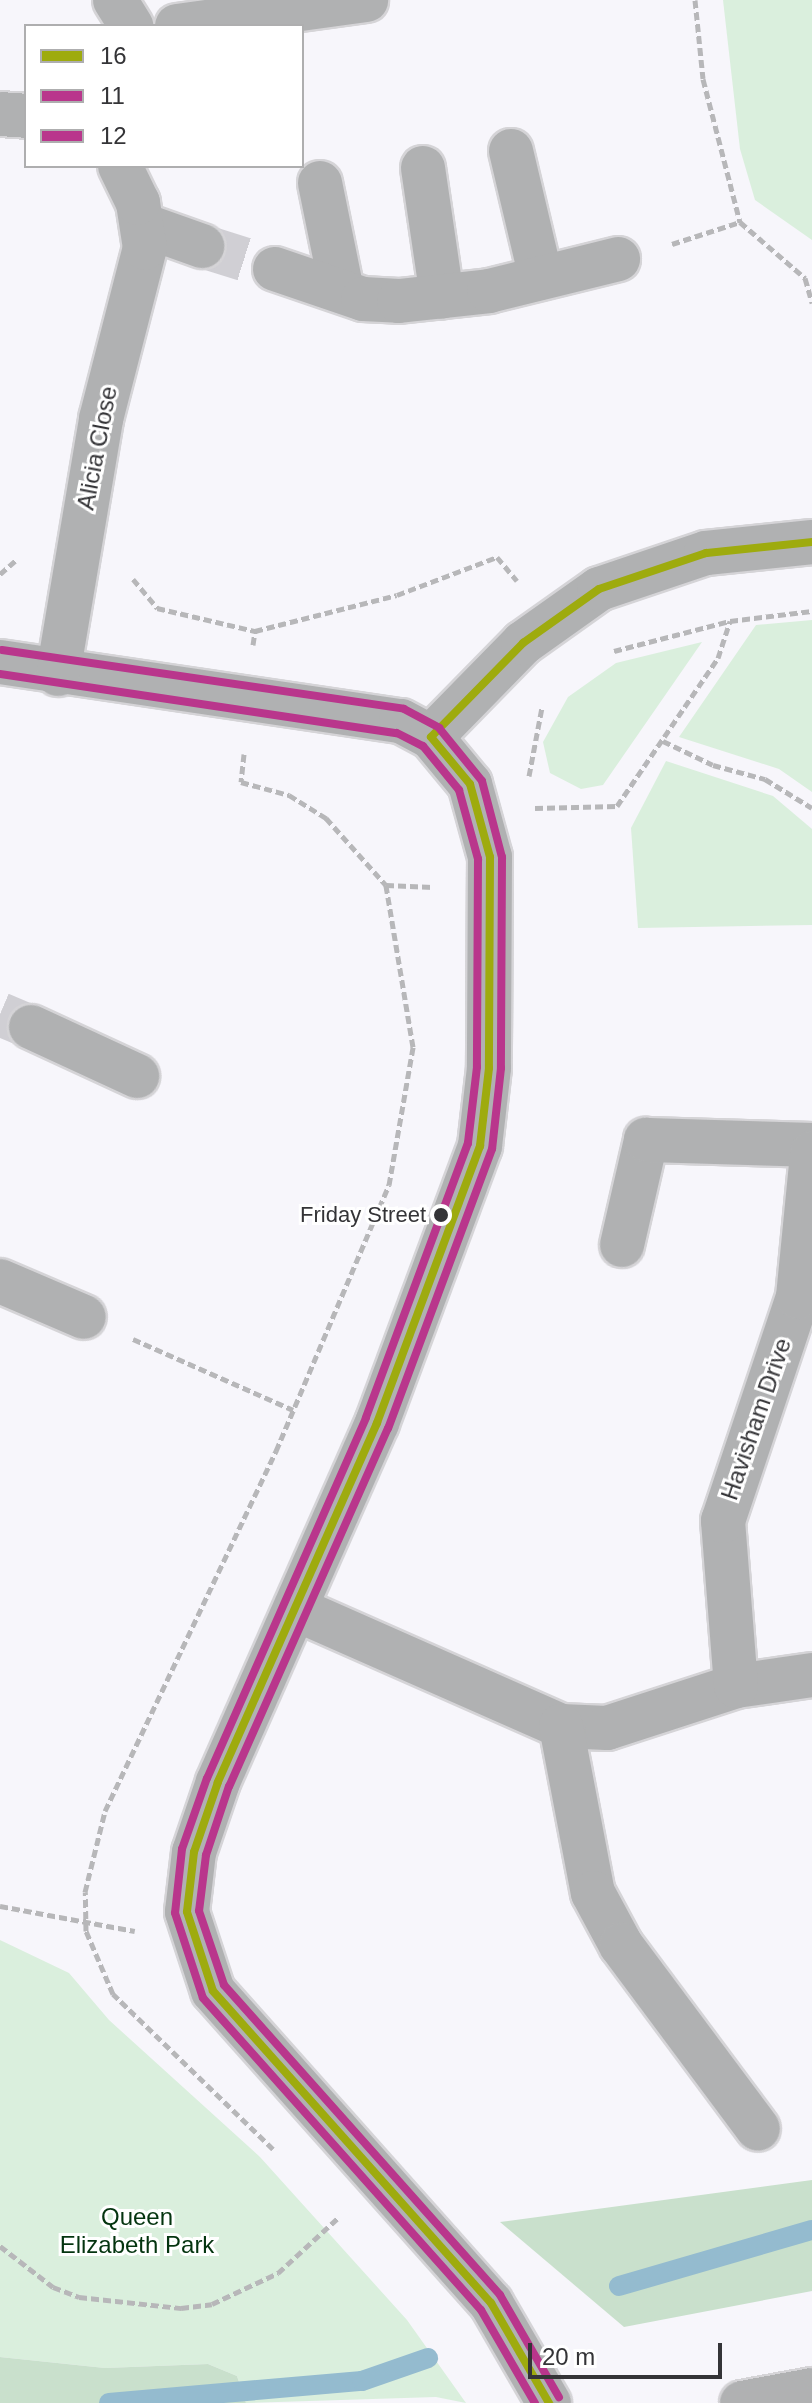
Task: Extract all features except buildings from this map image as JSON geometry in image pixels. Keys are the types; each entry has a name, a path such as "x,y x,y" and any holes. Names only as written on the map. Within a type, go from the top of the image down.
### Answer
{"street":[{"path":"115,0 130,24"},
{"path":"192,24 366,0"},
{"path":"0,114 24,116"},
{"path":"511,151 541,278"},
{"name":"Alicia Close","path":"58,674 101,419 141,277 143,225 121,168"},
{"path":"423,168 442,297"},
{"path":"320,183 342,291"},
{"path":"143,225 202,246"},
{"path":"275,269 342,291 399,301 442,297 618,259"},
{"path":"431,737 523,643 599,589 706,553 812,542"},
{"path":"0,662 58,674 365,712 431,737 470,784 490,857 487,1108 447,1246 296,1609 202,1824 188,1881 191,1942 229,2011 491,2303 549,2403"},
{"path":"31,1027 137,1076"},
{"path":"622,1245 646,1140 812,1145"},
{"name":"Havisham Drive","path":"736,1686 723,1521 798,1297 812,1153"},
{"path":"0,1281 84,1317"},
{"path":"296,1609 561,1726 607,1728 736,1686 812,1675"},
{"path":"561,1726 593,1893 621,1945 758,2129"},
{"path":"742,2403 812,2390"}],"path":[{"path":"695,0 703,79 740,222 805,278 812,303"},
{"path":"618,259 740,222"},
{"path":"604,654 730,621 812,611"},
{"path":"530,808 617,806 718,658 730,621"},
{"path":"663,741 713,765 765,779 812,808"},
{"path":"84,1317 293,1410"},
{"path":"0,1906 191,1942"},
{"path":"0,2246 53,2287 100,2303 143,2309 212,2304 278,2273 380,2178"}],"green space":[{"path":"723,0 812,0 812,240 755,200 740,149"},
{"path":"812,620 812,792 779,769 679,737 756,625"},
{"path":"702,642 603,785 581,789 550,773 543,742 568,697 616,663"},
{"path":"666,761 773,796 812,829 812,925 638,928 631,828"},
{"name":"Queen Elizabeth Park","path":"0,1940 69,1973 109,2020 260,2157 407,2320 466,2403 436,2397 246,2403 237,2376 208,2364 105,2368 0,2357"},
{"path":"812,2180 812,2291 624,2327 500,2222"},
{"path":"0,2357 105,2368 208,2364 237,2376 246,2403 0,2403"}],"waterway":[{"path":"619,2286 812,2230"},
{"path":"109,2403 362,2381 428,2358"}],"tunnel":[{"path":"202,246 275,269"},
{"path":"0,1014 31,1027"}],"transit line":[{"name":"16","path":"431,737 523,643 599,589 706,553 812,542"},
{"name":"12","path":"2,650 404,709 439,728 482,781 502,857 501,1068 492,1149 388,1428 229,1786 206,1855 199,1911 224,1985 500,2295 559,2397"},
{"name":"11","path":"0,674 397,733 423,746 459,790 478,859 477,1067 468,1143 366,1418 207,1778 182,1849 175,1913 203,1998 481,2310 535,2403"},
{"name":"16","path":"431,737 470,784 490,857 489,1068 480,1146 377,1423 218,1782 194,1852 187,1912 213,1991 491,2303 549,2403"}],"place":[{"name":"Friday Street","path":"441,1215"}]}
